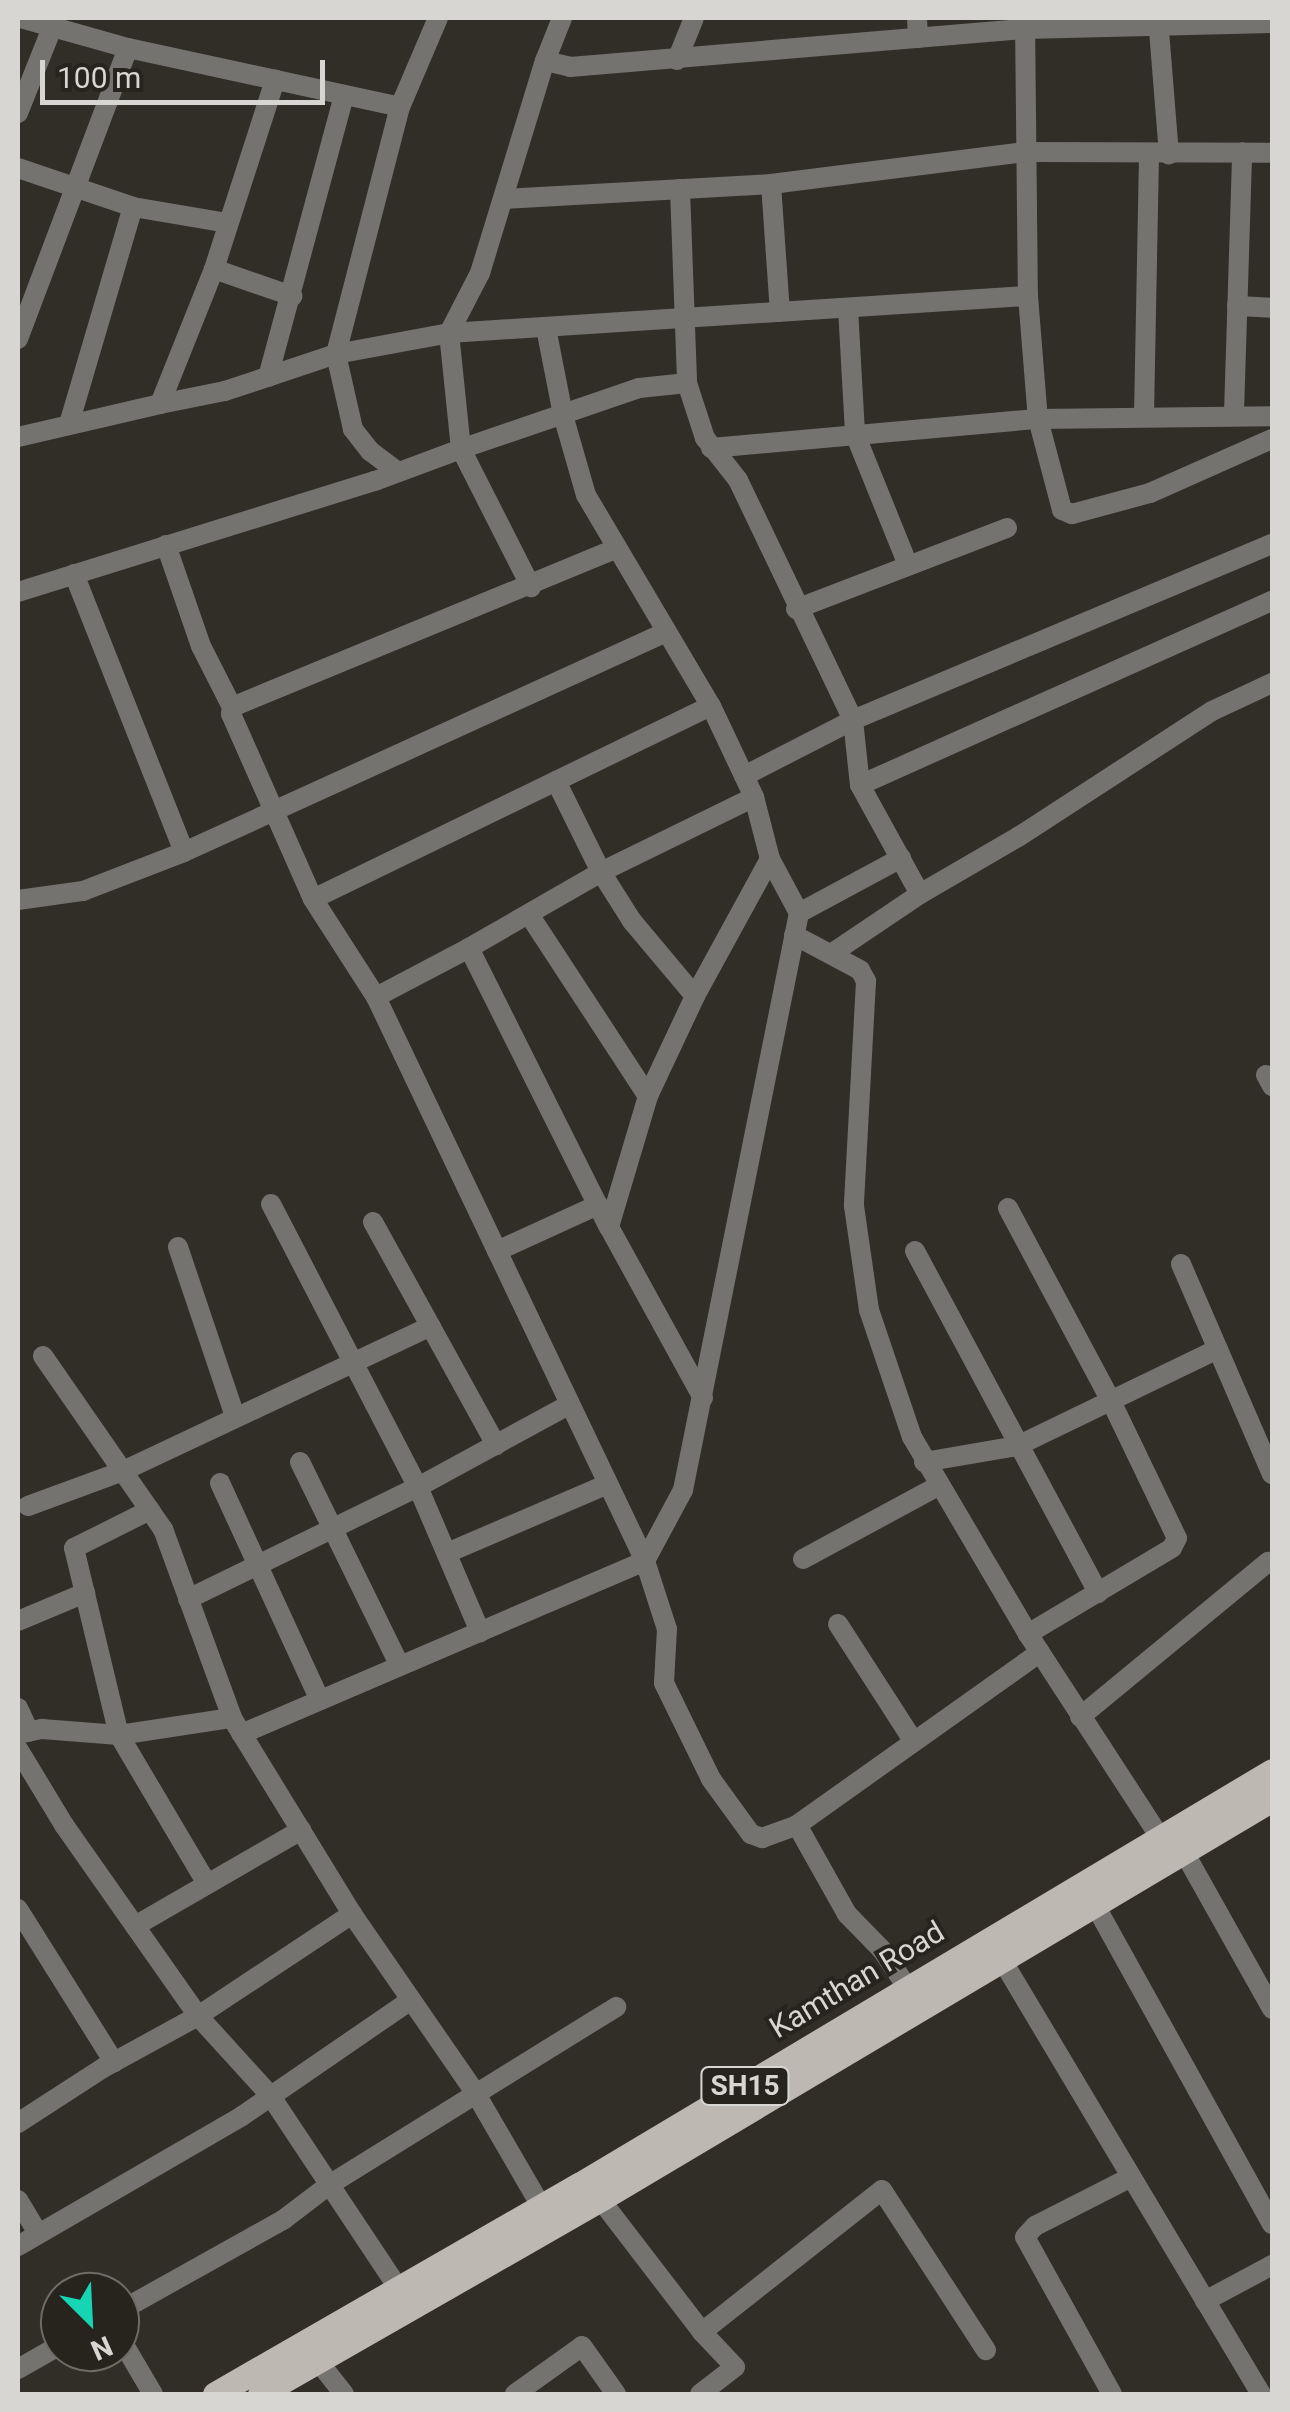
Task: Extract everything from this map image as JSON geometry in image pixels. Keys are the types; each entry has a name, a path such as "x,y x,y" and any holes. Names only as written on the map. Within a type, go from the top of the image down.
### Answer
{"main road":[{"name":"Kamthan Road","path":"215,2394 600,2199 921,2010 1095,1905 1142,1864 1160,1839 1272,1771"},
{"name":"Kamthan Road","path":"260,2394 318,2361 542,2206 907,1986 1142,1864 1184,1852 1272,1798"}],"street":[{"path":"21,18 53,23 128,48 400,107"},
{"path":"398,472 360,442 353,429 336,354 400,107 438,18"},
{"path":"531,588 461,449 449,333 480,274 562,18"},
{"path":"677,60 694,18"},
{"path":"1144,416 1159,155 1158,22"},
{"path":"18,113 53,23"},
{"path":"546,61 570,67 677,60 918,28 1272,23"},
{"path":"1025,24 1028,296 1038,419 1060,504 1068,514 1150,493 1272,440"},
{"path":"18,339 128,48"},
{"path":"160,404 214,269 275,80"},
{"path":"268,377 344,96"},
{"path":"505,199 771,184 1025,152 1272,152"},
{"path":"1234,414 1242,152"},
{"path":"18,168 132,208 228,223"},
{"path":"771,184 780,312"},
{"path":"680,189 687,382 711,448 738,480 796,609 853,720 860,785 920,894"},
{"path":"68,424 132,208"},
{"path":"214,269 292,296"},
{"path":"18,437 268,377 336,354 449,333 1028,296"},
{"path":"1237,306 1272,308"},
{"path":"848,308 855,434 908,563"},
{"path":"21,1738 237,1726 320,1700 644,1562 683,1490 799,912 770,859 754,797 711,706 664,633 586,495 562,415 546,328"},
{"path":"18,592 398,472 639,388 687,382"},
{"path":"711,448 1038,419 1272,416"},
{"path":"796,609 1008,528"},
{"path":"744,776 853,720 1272,544"},
{"path":"166,546 201,646 232,707 313,899 376,997 644,1562 665,1620 664,1683 711,1779 751,1834 762,1838 797,1825 914,1742 1098,1592 1172,1548 1177,1538 1111,1401 1008,1208"},
{"path":"232,707 531,588 616,549"},
{"path":"74,574 184,852"},
{"path":"860,785 1272,601"},
{"path":"18,900 83,892 184,852 664,633"},
{"path":"831,954 1212,711 1272,683"},
{"path":"313,899 711,706"},
{"path":"556,782 601,872 632,921 696,996"},
{"path":"376,997 530,916 601,872 754,797"},
{"path":"799,912 901,858"},
{"path":"609,1227 648,1096 696,996 770,859"},
{"path":"530,916 648,1096"},
{"path":"794,935 860,970 869,993 854,1206 869,1310 924,1462 1080,1717 1160,1839"},
{"path":"469,948 609,1227 703,1398"},
{"path":"270,1204 418,1487 480,1632"},
{"path":"497,1251 598,1205"},
{"path":"374,1222 496,1445"},
{"path":"178,1247 235,1416"},
{"path":"916,1252 1098,1592"},
{"path":"1181,1264 1272,1474"},
{"path":"28,1506 123,1471 431,1326"},
{"path":"924,1462 1017,1446 1218,1349"},
{"path":"43,1356 163,1529 237,1726 352,1914 476,2094 542,2206"},
{"path":"188,1599 418,1487 570,1404"},
{"path":"300,1462 400,1666"},
{"path":"220,1483 320,1700"},
{"path":"446,1553 608,1484"},
{"path":"803,1559 938,1486"},
{"path":"150,1510 74,1548 118,1735 208,1884"},
{"path":"1080,1717 1271,1565"},
{"path":"18,1620 85,1593"},
{"path":"838,1624 914,1742"},
{"path":"18,1708 21,1738 64,1825 198,2016 270,2096 405,2298"},
{"path":"797,1825 848,1914 907,1986 921,2010"},
{"path":"135,1926 300,1830"},
{"path":"1184,1852 1272,2009"},
{"path":"1095,1905 1272,2224"},
{"path":"18,1909 114,2062"},
{"path":"18,2122 198,2016 352,1914"},
{"path":"1002,1960 1261,2394"},
{"path":"18,2246 270,2096 412,2000"},
{"path":"140,2300 282,2220 329,2186 616,2007"},
{"path":"1112,2394 1025,2237 1035,2226 1131,2177"},
{"path":"702,2332 882,2190 986,2350"},
{"path":"600,2199 702,2332 735,2367 700,2394"},
{"path":"18,2200 38,2233"},
{"path":"1205,2301 1272,2265"},
{"path":"515,2394 582,2346 616,2394"},
{"path":"18,2369 40,2356"},
{"path":"318,2361 344,2394"},
{"path":"140,2372 153,2394"}]}
